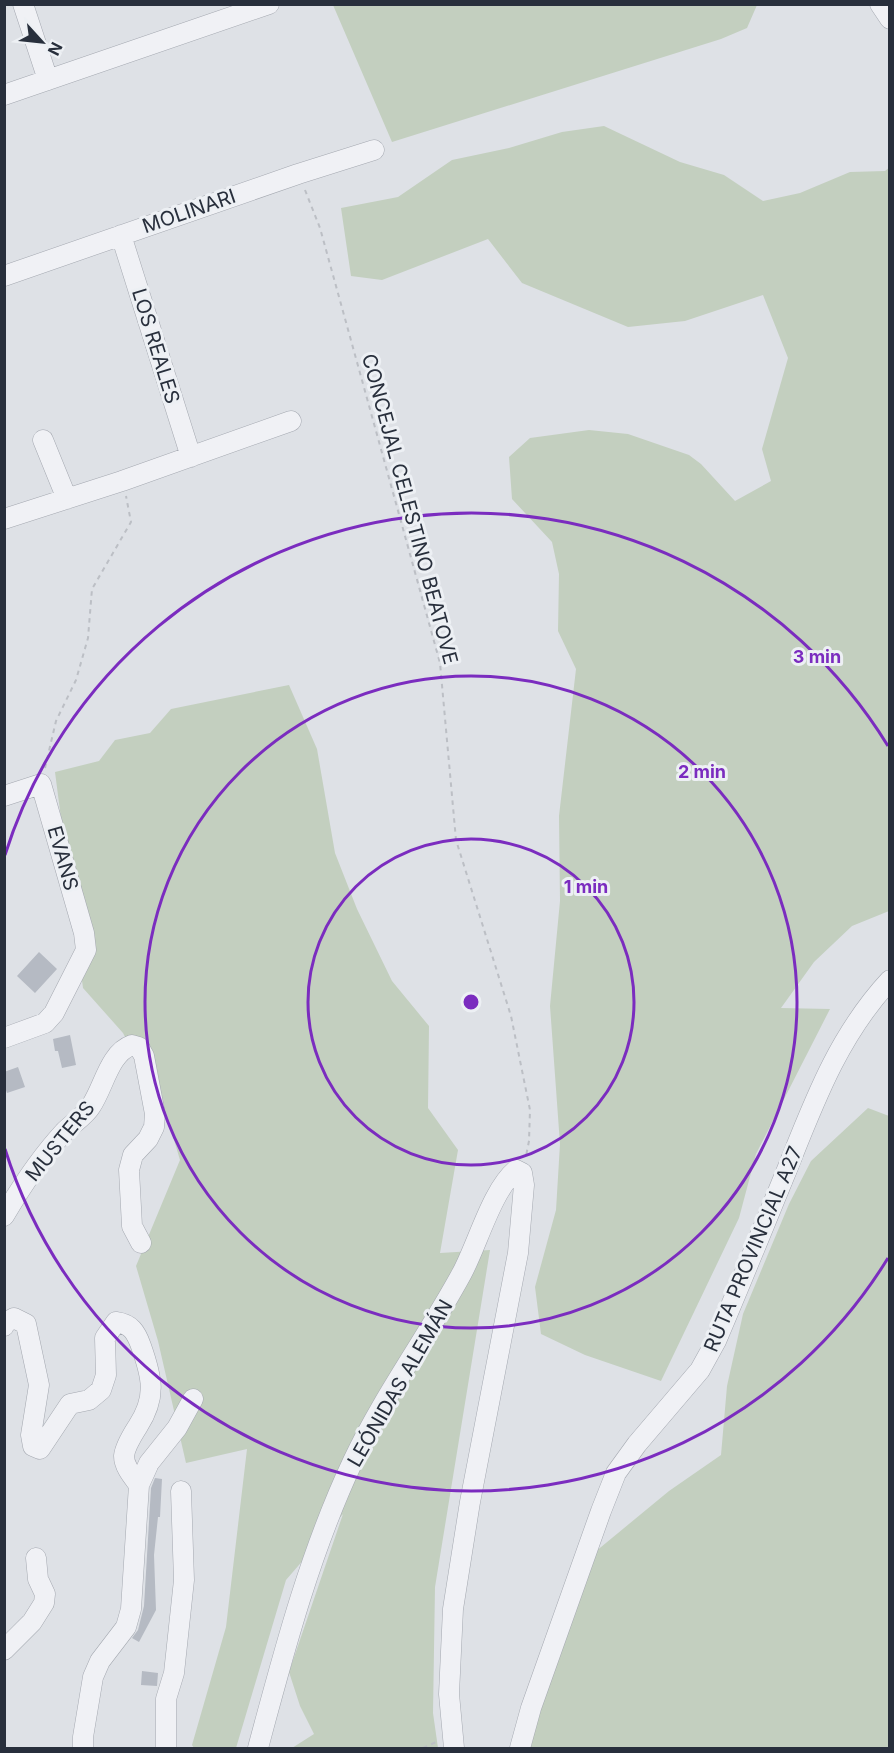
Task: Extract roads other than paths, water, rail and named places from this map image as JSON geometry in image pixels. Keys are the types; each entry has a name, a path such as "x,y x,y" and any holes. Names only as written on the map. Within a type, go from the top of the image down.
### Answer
{"street":[{"path":"23,4 48,80"},
{"path":"4,95 269,4"},
{"path":"880,4 890,19"},
{"name":"MOLINARI","path":"4,276 374,150"},
{"name":"LOS REALES","path":"121,235 191,457"},
{"path":"4,519 122,481 291,421"},
{"path":"43,440 67,499"},
{"name":"EVANS","path":"4,796 41,784 84,933 86,950 54,1013 45,1023 4,1038"},
{"name":"RUTA PROVINCIAL A27","path":"520,1749 531,1708 616,1473 637,1444 700,1370 716,1341 816,1097 847,1035 874,996 890,980"},
{"name":"MUSTERS","path":"4,1216 52,1147 90,1107 116,1058 124,1048 132,1045 138,1047 144,1056 154,1114 154,1127 148,1139 133,1155 129,1170 132,1226 141,1243"},
{"name":"LEÓNIDAS ALEMÁN","path":"258,1749 276,1679 323,1528 354,1459 390,1393 441,1311 473,1253 492,1205 507,1177 516,1170 522,1173 524,1195 518,1253 470,1502 453,1609 449,1694 454,1749"},
{"path":"4,1326 14,1318 26,1324 39,1385 31,1435 33,1446 40,1449 70,1404 89,1400 101,1390 105,1375 105,1338 116,1322 126,1323 136,1333 150,1373 152,1393 145,1415 131,1437 124,1456 128,1471 139,1485"},
{"path":"83,1749 93,1677 100,1661 126,1627 130,1609 139,1485 149,1463 177,1428 193,1399"},
{"path":"166,1749 166,1699 174,1672 184,1580 181,1491"},
{"path":"4,1650 32,1622 44,1603 45,1594 38,1579 36,1558"}]}
